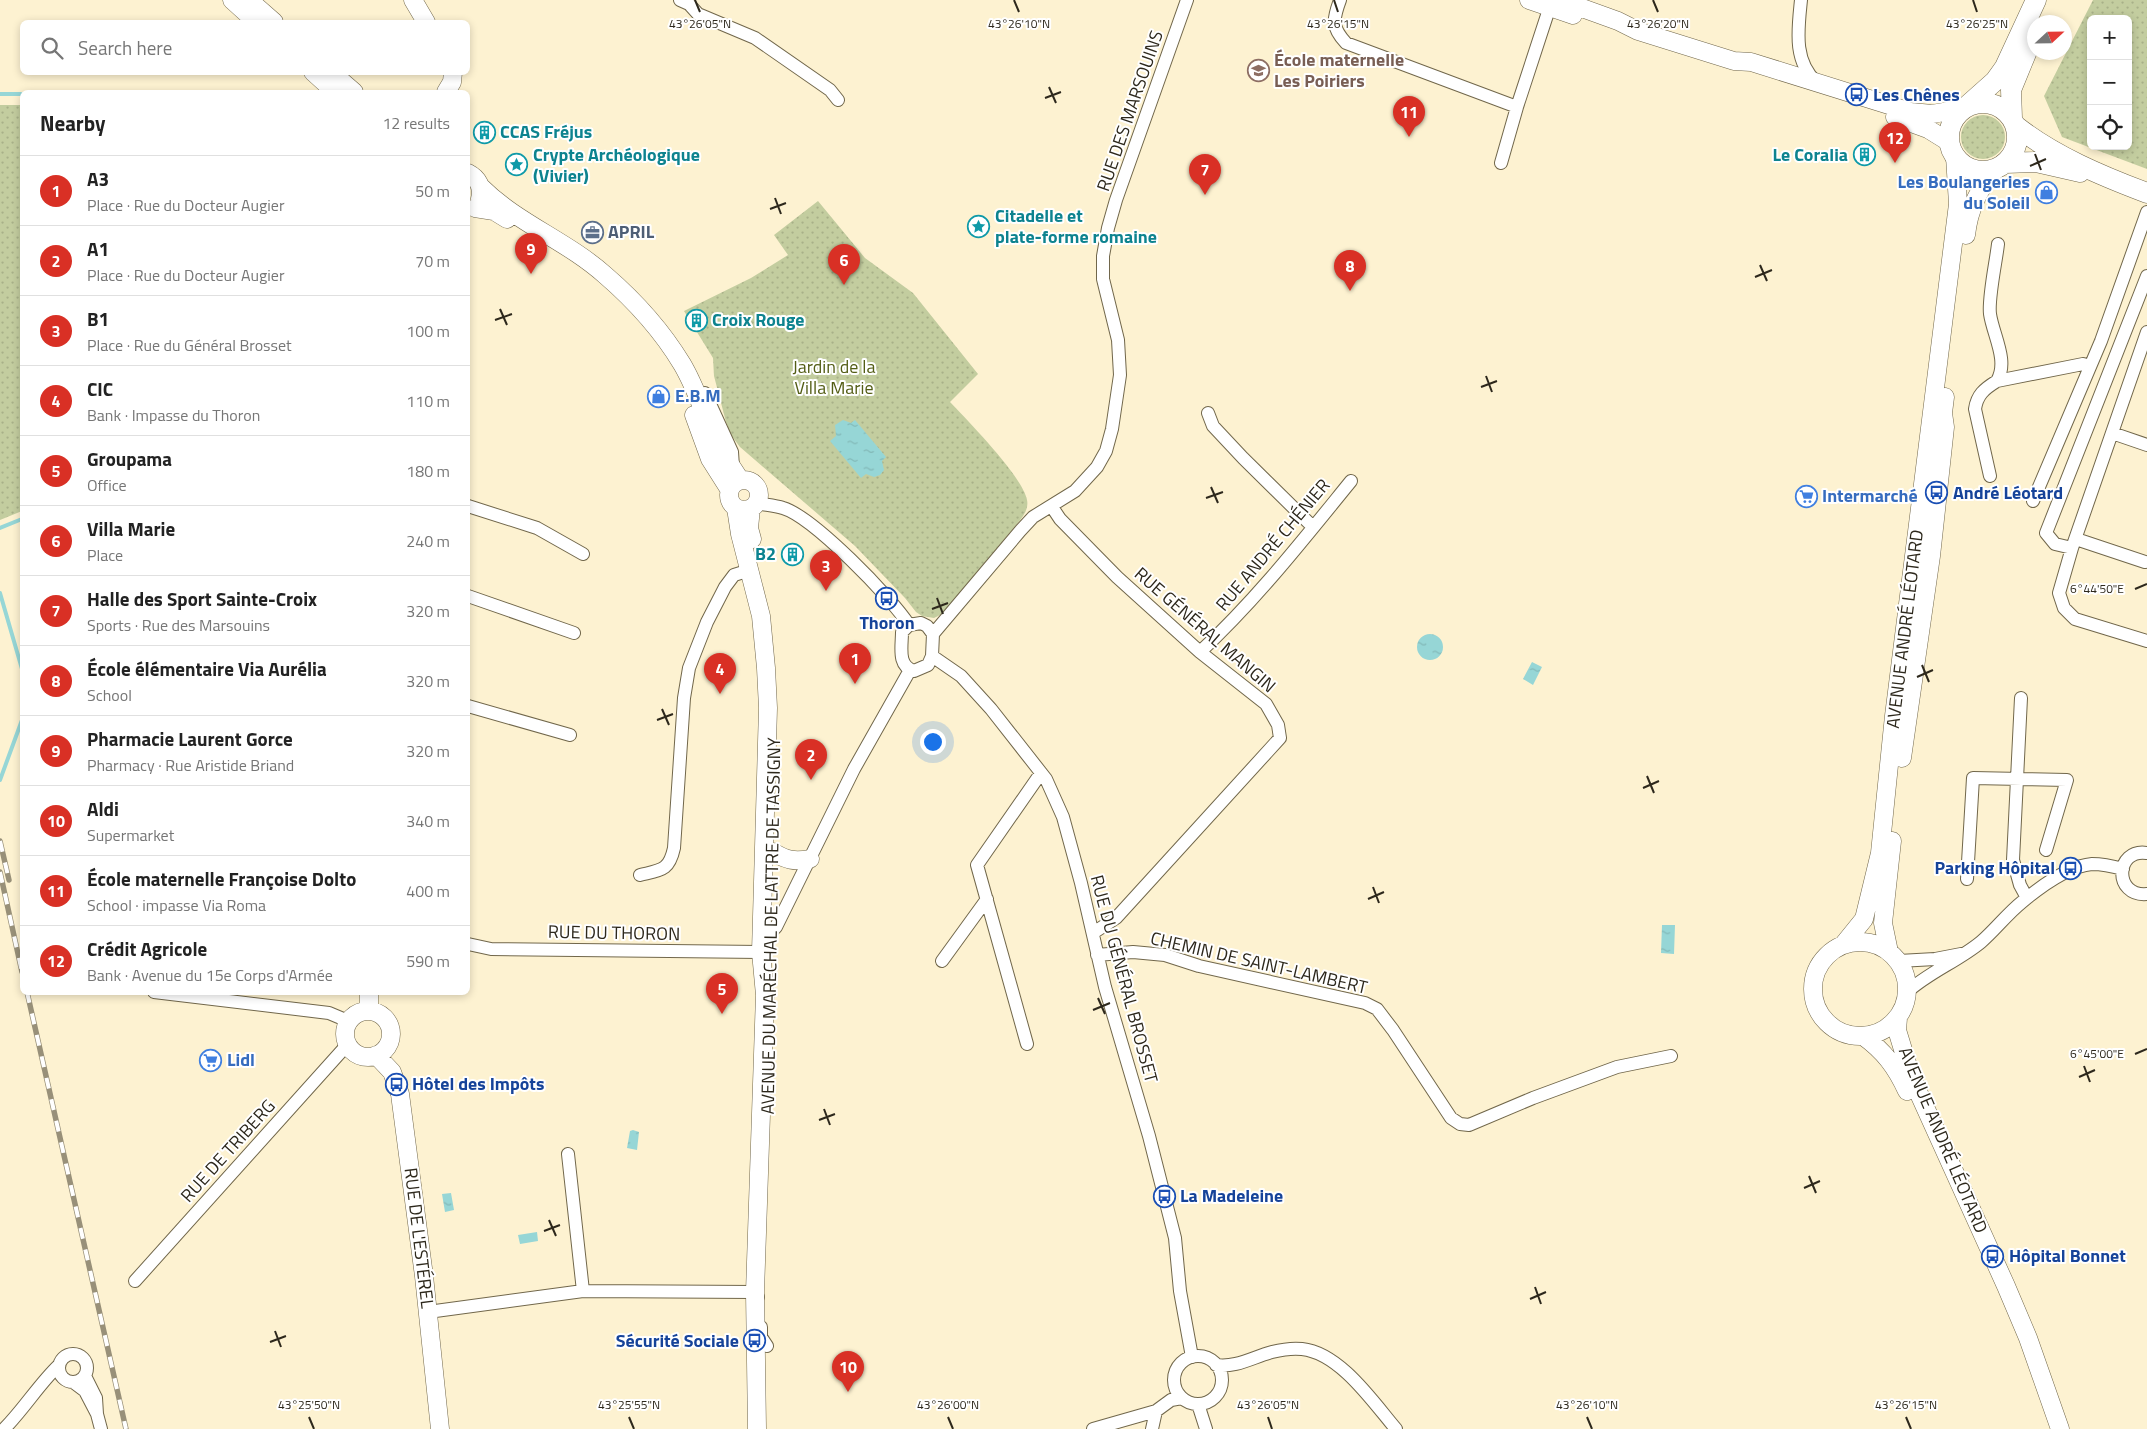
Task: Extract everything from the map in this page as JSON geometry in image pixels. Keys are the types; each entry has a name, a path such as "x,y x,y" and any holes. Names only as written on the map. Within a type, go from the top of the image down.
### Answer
{"main road":[{"path":"232,0 255,20"},
{"path":"249,0 272,20"},
{"path":"413,0 425,20"},
{"path":"420,0 432,20"},
{"path":"1529,0 1554,2 1616,28 1638,31 1734,61 1748,69 1928,129 1952,149 1969,168 1988,171 2001,166 2036,162 2106,178 2147,193"},
{"path":"1952,149 1951,124 1965,107 1994,80 2004,67 2036,0"},
{"path":"2044,15 2051,0"},
{"path":"2001,166 2015,150 2017,134 2011,90 2027,52"},
{"path":"1734,61 1751,62 1912,112 1932,114 1976,103 1992,104 2000,107 2014,122 2042,144 2106,178"},
{"path":"315,75 333,90"},
{"path":"334,75 352,90"},
{"path":"447,90 452,82 453,75"},
{"path":"456,90 460,75"},
{"name":"AVENUE ANDRÉ LÉOTARD","path":"1843,945 1864,919 1880,853 1894,716 1958,204 1952,149"},
{"name":"AVENUE ANDRÉ LÉOTARD","path":"1894,956 1884,923 1885,900 1905,728 1930,556 1944,437 1943,413 1966,232 1969,212 1974,200 1988,178 2001,166"},
{"path":"470,174 474,176 481,187 497,203 569,248 604,274 635,304 673,350 696,393 734,479 730,502 748,506 759,494 758,488 750,481 734,479 710,459 687,397 671,361 625,302 600,278 494,211 471,210 481,194 481,187"},
{"name":"AVENUE DU MARÉCHAL DE LATTRE DE TASSIGNY","path":"748,506 740,534 761,616 768,708 761,952 765,995 755,1292 757,1429"},
{"name":"AVENUE DU MARÉCHAL DE LATTRE DE TASSIGNY","path":"748,506 749,528 761,567 773,654 774,691 773,852 769,934 771,995 765,1429"},
{"path":"773,852 786,860 810,859"},
{"path":"1867,942 1879,945 1894,956 1904,971 1907,992 1898,1018 1882,1030 1863,1036 1852,1035 1833,1027 1822,1016 1815,1002 1814,981 1820,964 1832,951 1843,945 1867,942"},
{"path":"369,995 369,1010"},
{"path":"369,1010 378,1013 384,1018 391,1032 387,1046 376,1055 368,1057 360,1056 353,1052 347,1046 344,1034 348,1021 354,1015 369,1010"},
{"name":"AVENUE ANDRÉ LÉOTARD","path":"1898,1018 1897,1030 1911,1076 2028,1338 2060,1429"},
{"name":"AVENUE ANDRÉ LÉOTARD","path":"1863,1036 1877,1046 1890,1060 1902,1081 2004,1308 2051,1429"},
{"name":"RUE DE L'ESTÉREL","path":"376,1055 392,1072 400,1094 428,1312 440,1429"}],"street":[{"name":"RUE DES MARSOUINS","path":"1052,507 1075,491 1097,467 1106,451 1112,429 1121,356 1103,279 1103,256 1116,200 1187,0"},
{"path":"1340,0 1334,24 1346,42 1517,107"},
{"path":"1801,0 1798,37 1800,55 1804,68 1817,83"},
{"path":"687,1 698,14 755,38 830,90 838,100"},
{"path":"1501,163 1517,107 1554,2"},
{"path":"2033,501 2090,366 2147,212"},
{"path":"1997,381 2001,374 2002,363 1990,312 1998,244"},
{"path":"2144,562 2074,544 2055,544 2046,533 2147,276"},
{"path":"2147,332 2059,593 2064,608 2074,619 2147,641"},
{"path":"1990,476 1975,410 1977,399 1986,388 1997,381 2083,364 2090,366"},
{"path":"1208,413 1214,426 1243,458 1313,527"},
{"path":"2112,433 2147,445"},
{"name":"RUE ANDRÉ CHÉNIER","path":"1200,652 1226,628 1272,578 1351,481"},
{"path":"748,506 783,508 807,520 834,544 896,608 908,625"},
{"path":"470,507 537,528 583,554"},
{"path":"910,670 919,670 928,665 932,656 933,634 1033,517 1052,507"},
{"name":"RUE GÉNÉRAL MANGIN","path":"1052,507 1060,519 1117,577 1200,652 1266,704 1278,725 1280,738 1116,918 1093,933"},
{"path":"640,875 660,871 667,866 671,860 674,848 684,698 689,668 707,622 725,587 734,575 750,570"},
{"path":"470,597 574,633"},
{"path":"910,670 902,660 902,632 908,625 916,623 924,624 933,634"},
{"name":"RUE DU GÉNÉRAL BROSSET","path":"932,656 961,676 991,710 1041,773 1055,796 1063,817 1097,955 1148,1136 1174,1238 1180,1291 1192,1357"},
{"path":"769,934 776,927 854,769 910,670"},
{"path":"2021,698 2012,860 2020,885 2027,898"},
{"path":"470,707 570,735"},
{"path":"1027,1044 977,864 1041,773"},
{"path":"1967,880 1973,778 2067,780 2046,850"},
{"path":"2147,854 2131,856 2122,868 2126,887 2138,894 2147,894"},
{"path":"1907,992 1917,983 1982,942 2027,898 2071,868 2091,864 2104,864 2122,868"},
{"path":"942,961 987,899"},
{"name":"RUE DU THORON","path":"470,944 491,949 761,952"},
{"name":"CHEMIN DE SAINT-LAMBERT","path":"1097,955 1133,952 1165,955 1199,966 1365,1003 1376,1009 1393,1030 1451,1118 1460,1124 1469,1125 1533,1098 1617,1067 1671,1056"},
{"path":"1894,956 1935,959 1966,953"},
{"path":"178,995 329,1014 348,1021"},
{"name":"RUE DE TRIBERG","path":"134,1281 347,1046"},
{"path":"568,1154 583,1292"},
{"path":"428,1312 583,1292 755,1292"},
{"name":"AVENUE DU MARÉCHAL DE LATTRE DE TASSIGNY","path":"755,1292 760,1300 761,1337 767,1346"},
{"path":"1216,1365 1234,1365 1273,1352 1301,1348 1320,1354 1336,1362 1396,1429"},
{"path":"5,1425 67,1355 80,1356 87,1367 85,1376 96,1398 97,1414 101,1429"},
{"path":"1201,1356 1209,1359 1216,1365 1222,1382 1214,1398 1198,1404 1189,1403 1176,1392 1174,1382 1176,1370 1182,1362 1192,1357 1201,1356"},
{"path":"59,1364 60,1373 85,1391 97,1414"},
{"path":"40,1387 82,1379 85,1376"},
{"path":"1094,1429 1156,1411 1171,1400 1182,1398"},
{"path":"1198,1404 1206,1429"},
{"path":"1152,1429 1156,1411"}],"green space":[{"path":"2093,0 2147,0 2147,169 2097,150 2132,150 2132,15 2087,15 2087,146 2062,137 2044,96 2062,60 2072,60 2072,41"},
{"path":"0,105 20,105 20,512 0,520"},
{"path":"1983,115 1995,119 2001,125 2005,137 2001,149 1995,155 1983,159 1971,155 1965,149 1961,137 1965,125 1971,119"},
{"name":"Jardin de la Villa Marie","path":"818,201 865,258 913,293 978,374 950,402 1006,464 1023,490 1027,500 1023,516 942,614 934,618 922,616 916,612 855,546 740,447 731,435 726,422 714,376 713,358 684,311 751,278 788,255 774,235"}],"water":[{"path":"843,420 851,423 855,420 886,457 882,461 884,470 880,475 874,477 866,474 861,478 830,441 836,436 835,425"},
{"path":"1430,634 1439,638 1443,647 1439,656 1430,660 1421,656 1417,647 1421,638"},
{"path":"1532,662 1542,667 1533,685 1523,679"},
{"path":"1662,925 1675,925 1674,954 1661,953"},
{"path":"630,1131 639,1132 637,1150 627,1148"},
{"path":"451,1193 454,1210 445,1212 442,1194"},
{"path":"537,1232 538,1241 520,1244 518,1235"}],"waterway":[{"path":"0,94 20,94"},
{"path":"0,528 20,520"},
{"path":"0,593 20,662"},
{"path":"0,780 20,725"}],"railway":[{"path":"0,841 9,880"},
{"path":"0,872 20,963"},
{"path":"28,995 126,1429"}],"place":[{"name":"École maternelle Les Poiriers","path":"1258,70"},
{"name":"Les Chênes","path":"1857,95"},
{"name":"CCAS Fréjus","path":"484,132"},
{"name":"École maternelle Françoise Dolto","path":"1409,137"},
{"name":"Le Coralia","path":"1864,155"},
{"name":"Crédit Agricole","path":"1895,163"},
{"name":"Crypte Archéologique (Vivier)","path":"517,165"},
{"name":"Les Boulangeries du Soleil","path":"2046,192"},
{"name":"Halle des Sport Sainte-Croix","path":"1205,195"},
{"name":"Citadelle et plate-forme romaine","path":"979,226"},
{"name":"APRIL","path":"592,232"},
{"name":"Pharmacie Laurent Gorce","path":"531,274"},
{"name":"Villa Marie","path":"844,285"},
{"name":"École élémentaire Via Aurélia","path":"1350,291"},
{"name":"Croix Rouge","path":"696,320"},
{"name":"E.B.M","path":"659,396"},
{"name":"André Léotard","path":"1937,493"},
{"name":"Intermarché","path":"1806,496"},
{"name":"B2","path":"792,554"},
{"name":"B1","path":"826,591"},
{"name":"Thoron","path":"887,598"},
{"name":"A3","path":"855,684"},
{"name":"CIC","path":"720,694"},
{"name":"A1","path":"811,780"},
{"name":"Parking Hôpital","path":"2071,868"},
{"name":"Groupama","path":"722,1014"},
{"name":"Lidl","path":"211,1060"},
{"name":"Hôtel des Impôts","path":"396,1084"},
{"name":"La Madeleine","path":"1164,1196"},
{"name":"Hôpital Bonnet","path":"1993,1256"},
{"name":"Sécurité Sociale","path":"755,1341"},
{"name":"Aldi","path":"848,1392"}]}
